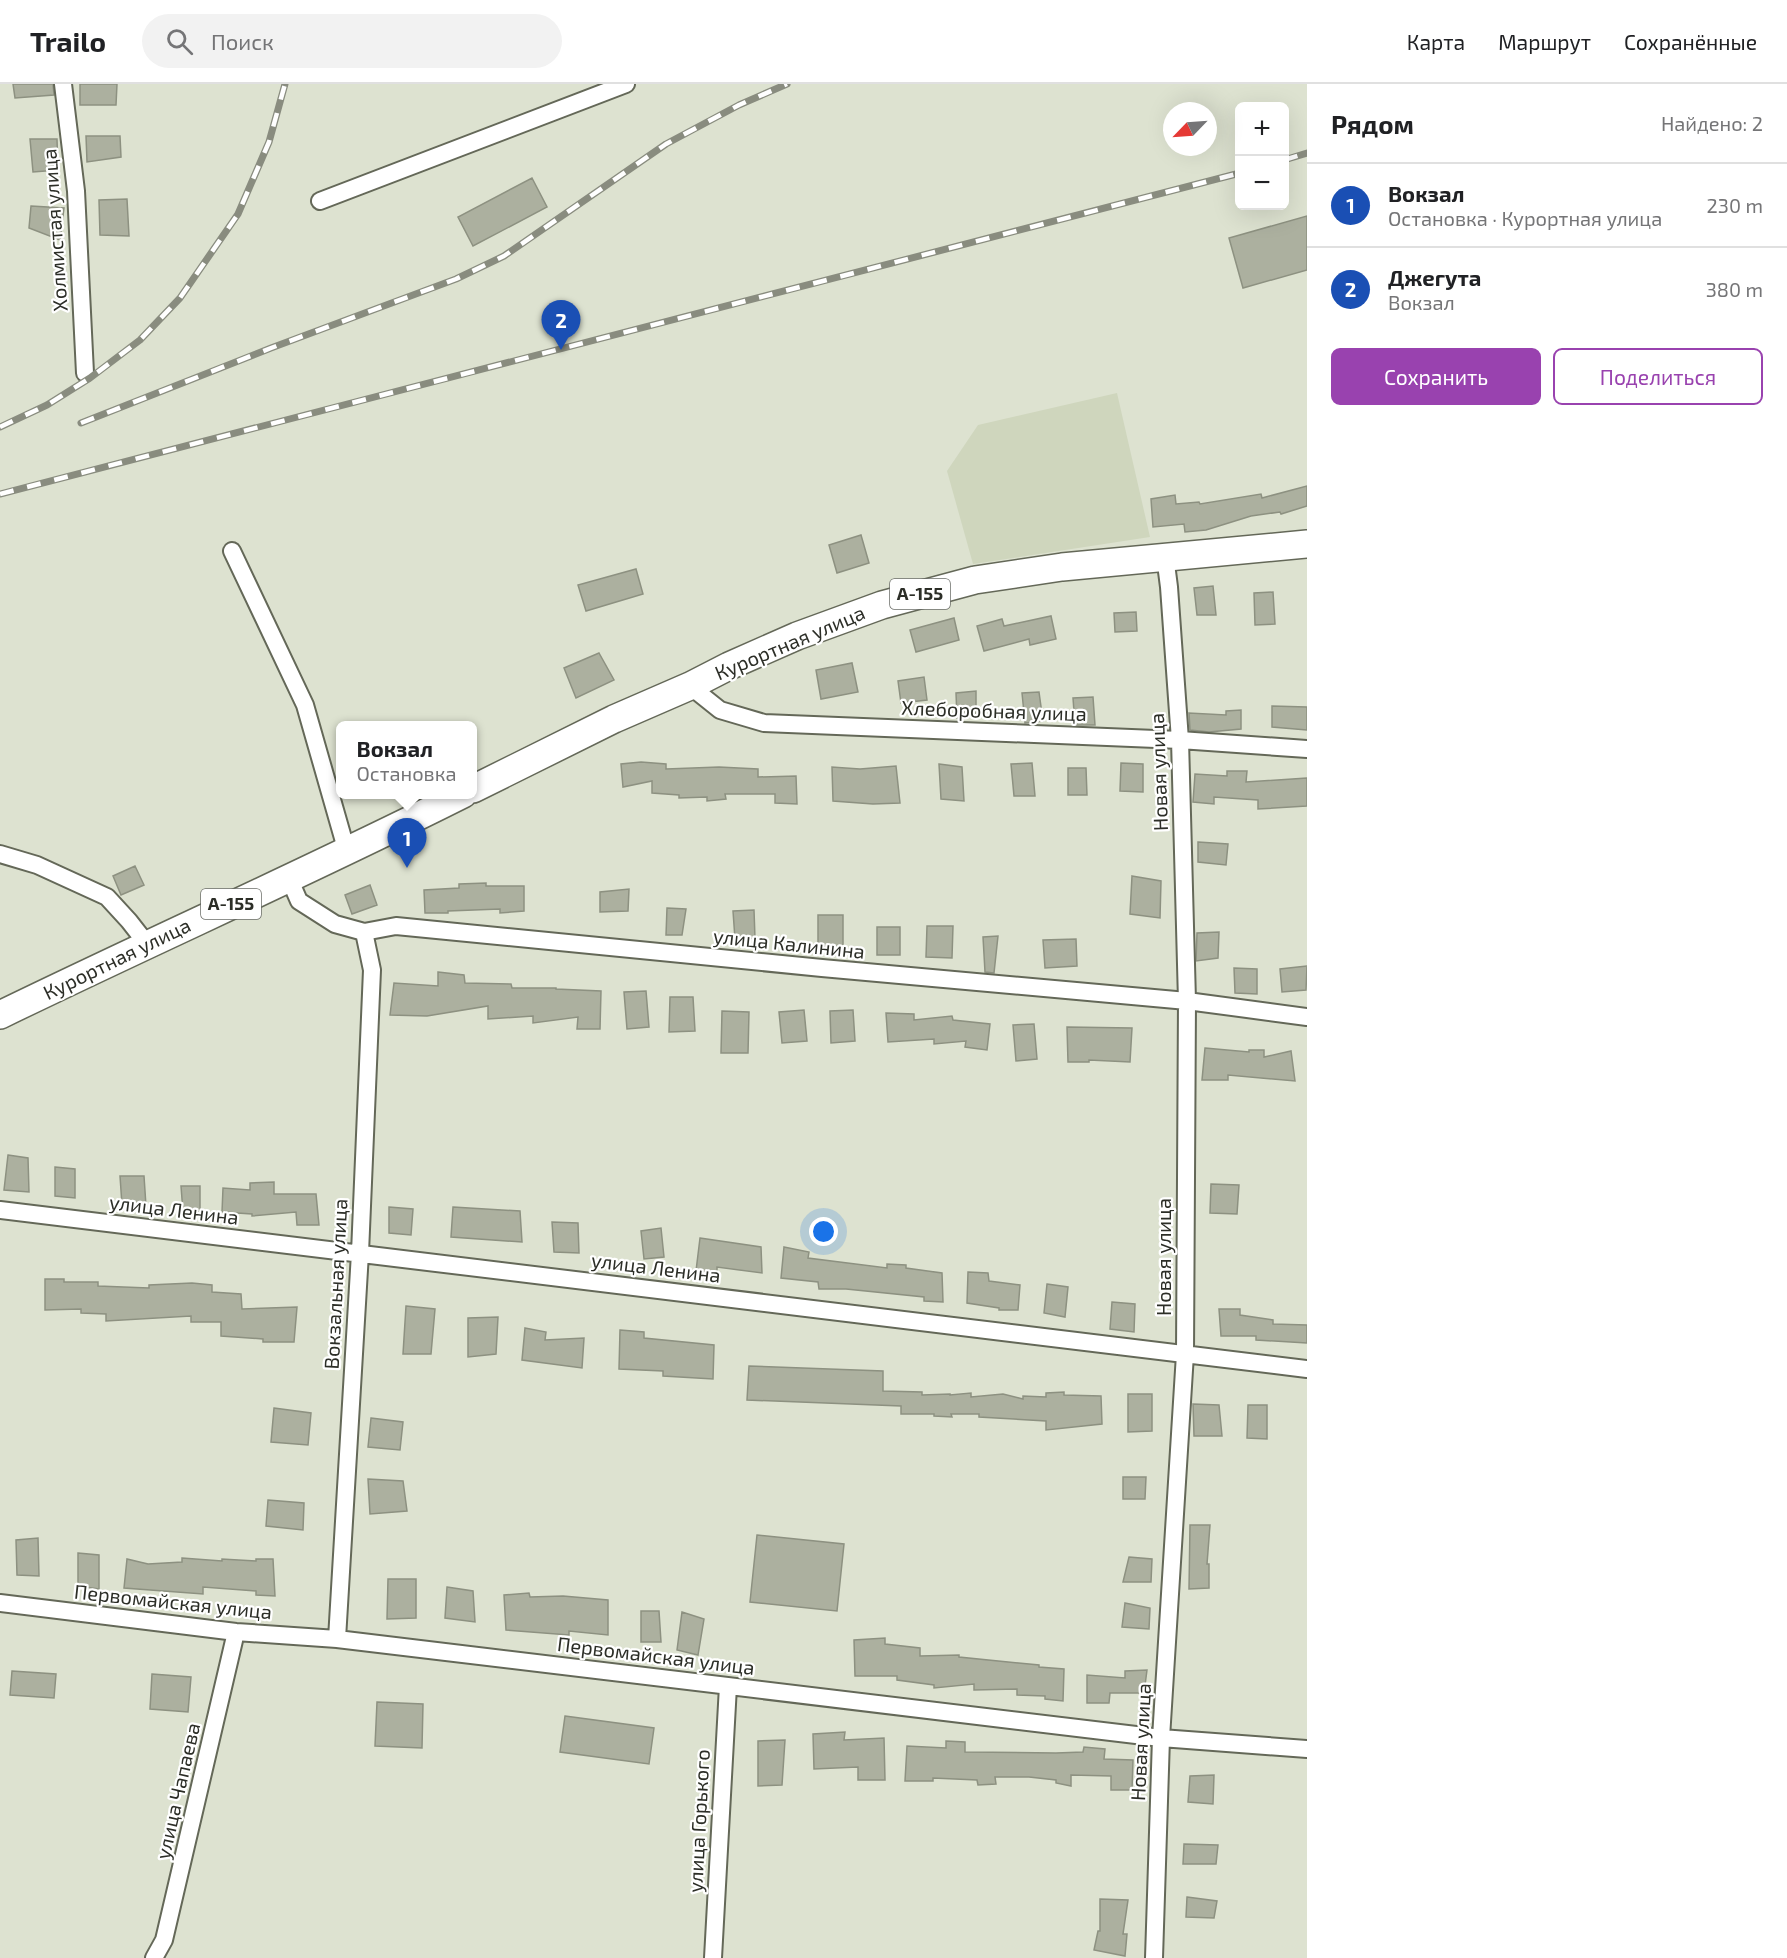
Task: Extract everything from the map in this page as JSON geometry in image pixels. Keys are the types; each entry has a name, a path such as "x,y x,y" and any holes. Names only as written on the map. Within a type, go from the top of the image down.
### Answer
{"main road":[{"name":"Курортная улица","path":"477,787 614,719 690,686 729,666 797,636 882,605 975,579 1165,556 1307,544"},
{"name":"Курортная улица","path":"0,1015 455,799"}],"street":[{"name":"Холмистая улица","path":"63,84 76,191 86,373"},
{"path":"320,201 626,84"},
{"path":"232,551 305,705 346,852"},
{"name":"Новая улица","path":"1154,1958 1161,1738 1185,1354 1187,1001 1180,740 1165,556"},
{"name":"Хлеборобная улица","path":"690,686 720,710 764,723 1180,740 1307,749"},
{"path":"0,854 37,865 107,897 147,944"},
{"name":"улица Калинина","path":"289,878 299,901 335,924 364,932 396,926 1187,1001 1307,1017"},
{"name":"Вокзальная улица","path":"337,1639 360,1253 372,970 364,932"},
{"name":"улица Ленина","path":"0,1210 1307,1369"},
{"name":"Первомайская улица","path":"0,1603 236,1632 337,1639 1161,1738 1307,1749"},
{"name":"улица Чапаева","path":"154,1958 164,1940 236,1632"},
{"name":"улица Горького","path":"713,1958 728,1686"}],"shaded area":[{"path":"1117,393 1150,537 973,564 947,471 978,425"}],"building":[{"path":"13,84 53,84 54,95 15,98"},
{"path":"80,84 117,84 116,105 80,105"},
{"path":"86,136 120,136 121,157 87,162"},
{"path":"30,139 57,139 58,170 33,172"},
{"path":"532,178 547,207 473,246 458,217"},
{"path":"127,199 129,236 100,235 99,200"},
{"path":"31,206 64,208 60,240 29,228"},
{"path":"1307,216 1307,270 1243,288 1229,238"},
{"path":"1307,486 1307,506 1281,514 1280,512 1251,516 1206,530 1185,532 1184,524 1153,527 1151,499 1175,495 1176,504 1199,502 1200,504 1261,494 1262,498"},
{"path":"861,535 869,563 837,573 829,545"},
{"path":"636,569 643,594 586,611 578,585"},
{"path":"1213,586 1216,615 1197,615 1194,588"},
{"path":"1273,592 1275,624 1255,625 1254,593"},
{"path":"1136,612 1137,631 1115,632 1114,613"},
{"path":"1051,616 1056,639 1030,645 1029,639 984,651 977,626 1002,619 1004,626"},
{"path":"954,618 959,640 916,652 910,630"},
{"path":"599,653 614,680 576,698 564,668"},
{"path":"852,663 858,692 821,699 816,670"},
{"path":"924,677 927,700 901,703 898,681"},
{"path":"976,691 976,716 957,718 956,693"},
{"path":"1039,692 1043,721 1025,723 1022,693"},
{"path":"1093,697 1095,725 1075,725 1073,698"},
{"path":"1272,706 1307,707 1307,730 1272,727"},
{"path":"1241,710 1241,729 1209,732 1190,730 1189,713 1226,715 1226,711"},
{"path":"641,762 666,764 666,769 719,767 758,769 758,777 796,776 797,804 775,803 775,794 725,794 726,799 707,801 707,797 679,798 679,795 652,793 652,781 623,787 621,764"},
{"path":"1032,763 1035,796 1014,796 1011,764"},
{"path":"1121,763 1143,764 1143,792 1120,791"},
{"path":"939,764 962,767 964,801 941,799"},
{"path":"896,766 900,803 873,804 833,801 832,767 860,769"},
{"path":"1068,768 1086,768 1087,795 1068,795"},
{"path":"1227,771 1247,771 1246,782 1307,778 1307,806 1258,809 1258,800 1214,797 1214,804 1193,802 1195,774 1227,776"},
{"path":"1198,842 1228,844 1226,865 1198,862"},
{"path":"135,866 144,885 121,895 113,876"},
{"path":"1132,876 1161,881 1160,918 1130,914"},
{"path":"486,883 486,886 524,886 524,911 500,913 500,909 425,913 424,890 459,888 459,884"},
{"path":"370,885 377,905 352,914 345,895"},
{"path":"629,889 628,911 600,912 600,892"},
{"path":"667,908 686,909 682,935 666,935"},
{"path":"754,910 755,938 735,939 733,911"},
{"path":"818,915 843,915 843,951 818,950"},
{"path":"927,926 953,926 952,958 926,957"},
{"path":"877,927 900,927 900,955 877,955"},
{"path":"1219,932 1218,958 1196,961 1197,933"},
{"path":"998,936 994,973 985,972 983,937"},
{"path":"1076,939 1077,966 1045,968 1043,940"},
{"path":"1307,966 1306,990 1282,992 1280,969"},
{"path":"1234,968 1257,969 1257,994 1235,993"},
{"path":"438,972 464,975 465,983 511,984 512,988 601,991 600,1029 577,1029 578,1017 533,1023 533,1016 488,1019 488,1006 427,1016 390,1015 394,983 438,986"},
{"path":"646,991 649,1027 627,1029 624,992"},
{"path":"670,997 693,997 695,1031 669,1032"},
{"path":"804,1010 807,1041 782,1043 779,1012"},
{"path":"853,1010 855,1041 831,1043 830,1011"},
{"path":"722,1011 749,1012 748,1053 721,1053"},
{"path":"886,1013 914,1014 914,1020 952,1016 953,1020 990,1024 987,1050 965,1047 966,1041 934,1044 934,1039 888,1042"},
{"path":"1034,1024 1037,1059 1016,1061 1013,1025"},
{"path":"1067,1027 1132,1028 1130,1062 1089,1060 1089,1062 1068,1062"},
{"path":"1205,1048 1249,1052 1249,1050 1264,1050 1264,1057 1291,1051 1295,1081 1228,1075 1228,1080 1202,1080"},
{"path":"8,1155 28,1158 29,1192 4,1190"},
{"path":"55,1167 75,1169 75,1198 55,1196"},
{"path":"120,1176 144,1176 146,1206 122,1205"},
{"path":"274,1182 274,1194 316,1194 319,1225 297,1225 296,1212 252,1216 252,1214 222,1212 223,1188 250,1190 250,1183"},
{"path":"1211,1184 1239,1185 1237,1214 1210,1213"},
{"path":"181,1186 200,1186 200,1211 183,1212"},
{"path":"389,1207 413,1209 411,1235 389,1233"},
{"path":"453,1207 520,1211 522,1242 451,1237"},
{"path":"552,1222 578,1223 579,1253 554,1252"},
{"path":"661,1228 664,1257 644,1259 641,1231"},
{"path":"700,1238 761,1247 762,1273 717,1267 717,1272 696,1271"},
{"path":"784,1247 809,1252 808,1258 887,1268 887,1264 906,1265 906,1268 942,1273 943,1302 924,1301 924,1297 846,1289 819,1289 818,1282 781,1278"},
{"path":"968,1272 988,1273 989,1281 1020,1285 1018,1310 999,1310 999,1308 967,1303"},
{"path":"45,1279 64,1279 64,1282 98,1282 98,1286 149,1288 149,1285 192,1283 212,1285 212,1292 241,1294 242,1309 297,1307 294,1342 263,1342 263,1339 221,1336 221,1322 191,1322 191,1316 106,1321 106,1314 81,1313 81,1309 45,1310"},
{"path":"1047,1284 1068,1287 1065,1317 1044,1313"},
{"path":"1112,1302 1135,1304 1134,1332 1110,1329"},
{"path":"406,1306 435,1309 431,1354 403,1354"},
{"path":"1219,1309 1240,1309 1240,1315 1273,1320 1273,1324 1307,1325 1307,1343 1256,1340 1256,1336 1221,1336"},
{"path":"498,1317 496,1354 468,1357 468,1318"},
{"path":"525,1328 546,1332 545,1340 584,1338 582,1368 522,1360"},
{"path":"620,1330 644,1332 644,1338 714,1345 713,1379 663,1376 663,1371 619,1369"},
{"path":"749,1366 883,1371 883,1391 922,1392 922,1395 971,1393 971,1397 1003,1394 1023,1399 1023,1396 1046,1397 1046,1393 1064,1392 1064,1395 1101,1396 1102,1424 1046,1430 1046,1421 979,1417 979,1414 951,1414 952,1417 934,1416 934,1414 901,1414 901,1406 747,1400"},
{"path":"1128,1394 1152,1394 1152,1431 1128,1432"},
{"path":"1193,1404 1219,1405 1222,1436 1194,1436"},
{"path":"1248,1405 1267,1405 1267,1439 1247,1438"},
{"path":"274,1408 311,1413 308,1445 271,1442"},
{"path":"371,1418 403,1422 400,1450 368,1447"},
{"path":"1123,1477 1146,1477 1145,1499 1123,1499"},
{"path":"368,1479 403,1481 407,1511 370,1514"},
{"path":"268,1500 304,1503 303,1530 266,1526"},
{"path":"1190,1525 1210,1525 1207,1564 1209,1564 1209,1588 1189,1589"},
{"path":"757,1535 844,1544 837,1611 750,1602"},
{"path":"38,1538 39,1576 17,1575 16,1540"},
{"path":"78,1553 99,1555 99,1589 78,1586"},
{"path":"1129,1557 1152,1559 1151,1582 1123,1582"},
{"path":"182,1558 222,1561 222,1559 256,1561 256,1559 273,1559 275,1596 256,1595 256,1591 203,1587 203,1594 124,1588 127,1559 148,1564 182,1562"},
{"path":"388,1579 416,1579 416,1618 387,1619"},
{"path":"447,1587 473,1591 475,1622 445,1618"},
{"path":"529,1593 530,1597 563,1596 608,1600 608,1635 569,1631 569,1635 506,1630 504,1595"},
{"path":"1125,1603 1150,1608 1149,1629 1122,1627"},
{"path":"641,1611 659,1611 661,1642 641,1642"},
{"path":"682,1612 704,1619 698,1655 677,1650"},
{"path":"885,1638 885,1644 920,1648 920,1656 959,1655 959,1657 1064,1669 1063,1701 1045,1699 1045,1696 1017,1695 1017,1689 974,1690 974,1684 934,1688 934,1685 897,1680 897,1676 855,1676 854,1640"},
{"path":"1147,1670 1144,1693 1110,1693 1109,1703 1087,1703 1087,1675 1125,1678 1125,1671"},
{"path":"12,1671 56,1674 54,1698 10,1695"},
{"path":"152,1674 191,1677 188,1712 150,1709"},
{"path":"377,1702 423,1704 422,1748 375,1746"},
{"path":"565,1716 654,1728 649,1764 560,1752"},
{"path":"845,1732 844,1740 884,1738 885,1780 858,1780 858,1767 814,1769 813,1734"},
{"path":"785,1740 782,1785 758,1786 758,1741"},
{"path":"946,1741 965,1742 965,1752 1056,1753 1083,1752 1084,1747 1105,1749 1104,1759 1133,1760 1132,1790 1111,1790 1111,1776 1071,1775 1071,1786 1056,1783 1056,1780 1029,1777 995,1777 996,1784 978,1785 977,1780 933,1778 933,1781 905,1781 907,1746 946,1748"},
{"path":"1214,1775 1213,1804 1188,1802 1190,1776"},
{"path":"1184,1844 1218,1845 1216,1864 1183,1864"},
{"path":"1187,1897 1217,1901 1214,1918 1186,1917"},
{"path":"1100,1899 1128,1900 1123,1934 1127,1934 1125,1956 1094,1950 1098,1931 1100,1931"}],"railway":[{"path":"0,427 47,405 90,378 140,340 180,298 238,214 269,142 285,84"},
{"path":"81,423 271,348 456,279 504,256 666,144 739,105 787,84"},
{"path":"1289,158 1307,153"},
{"path":"0,494 1235,174"}],"place":[{"name":"Джегута","path":"561,350"},
{"name":"Вокзал","path":"407,868"}]}
